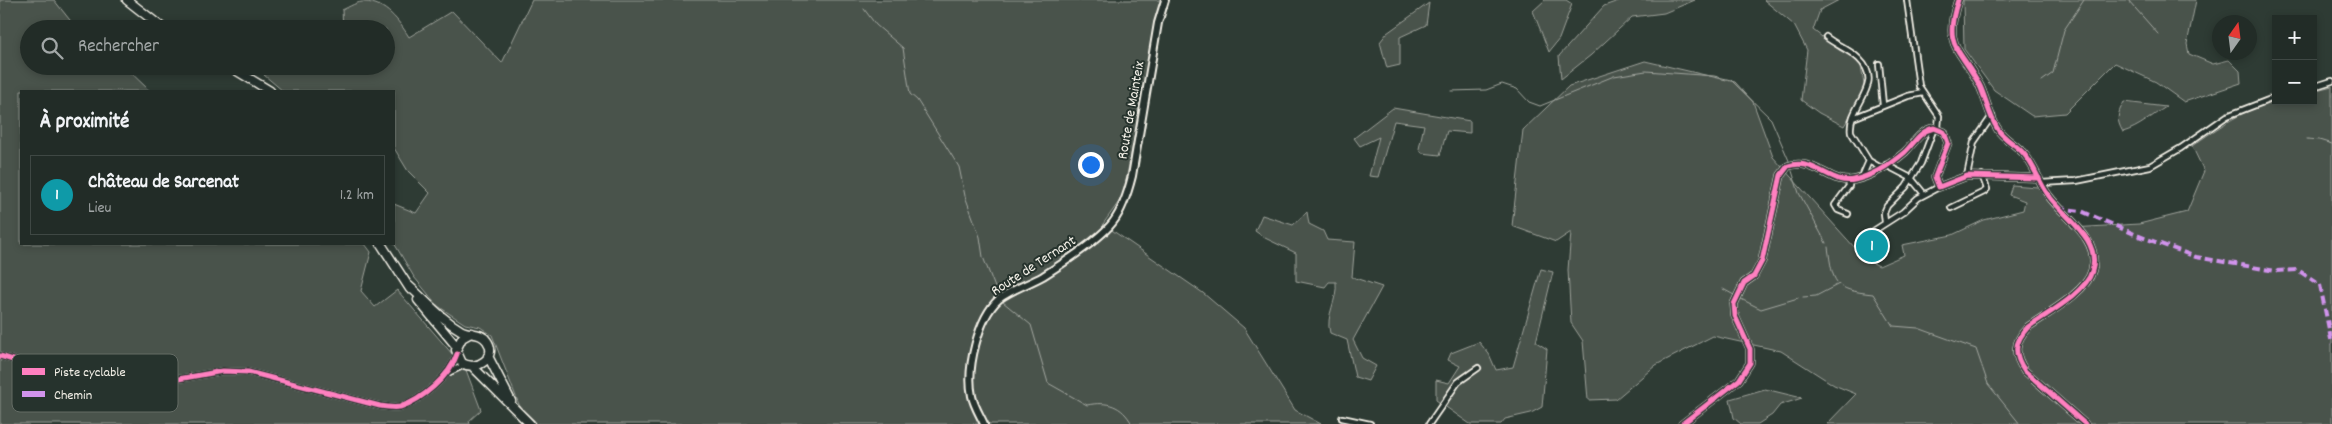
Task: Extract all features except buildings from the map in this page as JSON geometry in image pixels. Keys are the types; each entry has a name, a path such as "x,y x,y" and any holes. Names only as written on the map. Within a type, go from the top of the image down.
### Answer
{"main road":[{"path":"127,0 153,20"},
{"name":"Route de Mainteix","path":"1113,222 1125,199 1132,176 1158,23 1165,0"},
{"path":"244,75 268,90"},
{"name":"Route de Ternant","path":"984,424 972,396 971,373 976,343 988,313 1001,298 1043,276 1080,250 1113,222"},
{"path":"383,245 408,285 469,366 530,424"},
{"path":"408,285 442,317 464,332 482,336 486,340 490,351 488,356 482,364 469,366"},
{"path":"457,350 462,338 471,333"},
{"path":"488,356 517,411"}],"street":[{"path":"1885,222 1884,212 1887,206 1911,178 1926,152 1939,116 1919,86 1907,0"},
{"path":"1958,0 1952,21 1953,41 1960,57 1979,85 1997,128 2024,153 2053,202 2092,248 2094,263 2086,284 2021,334 2017,342 2016,355 2025,371 2085,424"},
{"path":"1826,37 1860,60 1867,72 1867,88 1853,118 1851,132 1870,161 1911,178 1924,194"},
{"path":"1879,64 1883,105"},
{"path":"2317,86 2332,82"},
{"path":"1853,118 1883,105 1923,93"},
{"path":"1864,237 1903,212 1924,194 1967,176 1982,175 2076,181 2150,166 2181,148 2227,116 2272,99"},
{"path":"1967,176 1974,142 1992,116"},
{"path":"1682,424 1739,380 1750,364 1750,349 1735,316 1734,304 1744,283 1754,276 1762,261 1783,170 1795,164 1803,164 1849,181 1884,167 1906,150 1922,132 1936,128"},
{"path":"1936,128 1947,136 1948,143 1935,177 1939,187"},
{"path":"1862,177 1870,161"},
{"path":"1951,208 1984,192 1986,188 1982,175"},
{"path":"1848,214 1838,210 1835,205 1849,186 1849,181"},
{"path":"178,380 223,371 248,372 380,406 398,408 413,401 444,375 454,362 457,350"},
{"path":"0,356 12,360"},
{"path":"444,375 469,366"},
{"path":"1429,424 1458,382 1478,368"},
{"path":"1342,418 1370,424"}],"shaded area":[{"path":"0,0 54,0 70,20 20,20 20,75 133,75 149,90 20,90 20,245 366,245 371,252 361,291 375,307 397,290 466,370 481,410 469,421 470,424 0,424"},
{"path":"532,0 1169,0 1154,34 1123,196 1103,224 1203,293 1244,328 1295,410 1321,424 538,424 520,407 492,335 480,327 465,324 438,306 414,277 395,245 395,204 416,213 430,193 408,171 395,150 395,90 282,90 264,75 395,75 395,20 343,20 342,10 362,2 373,3 386,9 409,37 452,11 502,63"},
{"path":"1545,0 1566,0 1572,4 1559,39 1549,52 1533,11"},
{"path":"1621,0 1695,0 1664,13 1632,17 1591,55 1561,79 1559,56 1604,6"},
{"path":"1764,0 1839,0 1820,10 1813,30 1839,50 1860,61 1865,90 1844,126 1819,113 1801,100 1807,50 1794,25"},
{"path":"1963,0 2196,0 2187,44 2189,54 2213,64 2229,60 2240,71 2241,83 2184,102 2156,82 2115,63 2065,113 2032,116 1994,90 1964,49"},
{"path":"1429,3 1426,25 1400,37 1400,65 1387,68 1380,42 1387,33"},
{"path":"1645,61 1735,82 1753,102 1773,157 1865,259 1879,266 1904,255 1902,245 1952,235 1984,220 2023,210 2025,201 2009,195 2012,185 2037,187 2046,192 2072,228 2139,224 2187,212 2204,171 2192,146 2233,119 2266,104 2272,102 2272,105 2317,105 2317,90 2332,86 2332,424 1827,424 1856,394 1834,385 1781,351 1713,336 1656,365 1616,399 1588,400 1583,341 1571,323 1568,270 1571,232 1556,242 1512,226 1523,130 1569,86"},
{"path":"2124,102 2166,107 2140,124 2123,132 2118,117"},
{"path":"1393,108 1470,121 1470,133 1447,131 1440,155 1422,153 1419,149 1424,125 1394,121 1378,177 1369,176 1379,137 1360,146 1354,138"},
{"path":"1307,212 1309,224 1323,231 1327,240 1355,242 1352,277 1382,287 1353,340 1362,358 1376,366 1368,381 1355,377 1347,340 1330,333 1329,320 1336,282 1329,282 1325,287 1296,281 1296,253 1255,231 1262,215 1293,225"},
{"path":"1541,269 1553,272 1536,342 1547,349 1542,407 1531,413 1505,419 1501,424 1470,424 1436,400 1436,380 1449,383 1460,366 1448,360 1451,353 1479,342 1489,354 1496,370 1513,367"},
{"path":"1765,389 1802,398 1780,405 1772,415 1758,424 1741,424 1734,418 1730,399"}],"waterway":[{"path":"2042,81 2053,73 2064,30 2084,0"},
{"path":"2128,0 2158,34"},
{"path":"864,9 876,25 903,48 910,94 917,100 959,167 965,196 980,237 983,257 998,295"},
{"path":"1451,91 1486,90 1502,84 1517,89 1529,102 1540,106 1614,76 1646,71 1714,76 1731,80 1771,119 1790,163"},
{"path":"2307,139 2332,144"},
{"path":"1792,171 1799,193 1826,243"},
{"path":"1828,247 1837,283 1850,290 1873,294 1893,326 1918,328 1976,349 1988,384 2020,424"},
{"path":"1803,297 1816,296 1839,284"},
{"path":"1723,289 1734,295"},
{"path":"1741,299 1761,309 1798,298"},
{"path":"1003,302 1031,325 1048,383 1087,405 1107,404 1113,406 1124,412 1132,424"}],"marked path":[{"path":"2059,208 2081,211 2139,236 2196,257 2275,271 2298,270 2320,285 2332,344"}],"cycle path":[{"path":"1958,0 1952,28 1953,38 1960,55 1980,86 1994,123 2000,132 2021,150 2049,196 2080,230 2092,249 2094,260 2092,271 2082,287 2074,295 2028,327 2023,332 2017,348 2018,359 2025,371 2085,424"},
{"path":"1682,424 1739,380 1750,363 1750,349 1735,316 1734,304 1744,283 1754,276 1762,261 1781,175 1788,166 1806,165 1838,179 1854,180 1868,176 1887,165 1905,152 1921,134 1934,128 1944,132 1948,143 1935,177 1939,187 1967,176 2039,178"},
{"path":"178,379 223,371 248,372 380,406 400,407 417,399 442,379 457,354"},
{"path":"0,356 12,360"}],"place":[{"name":"Château de Sarcenat","path":"1872,246"}]}
